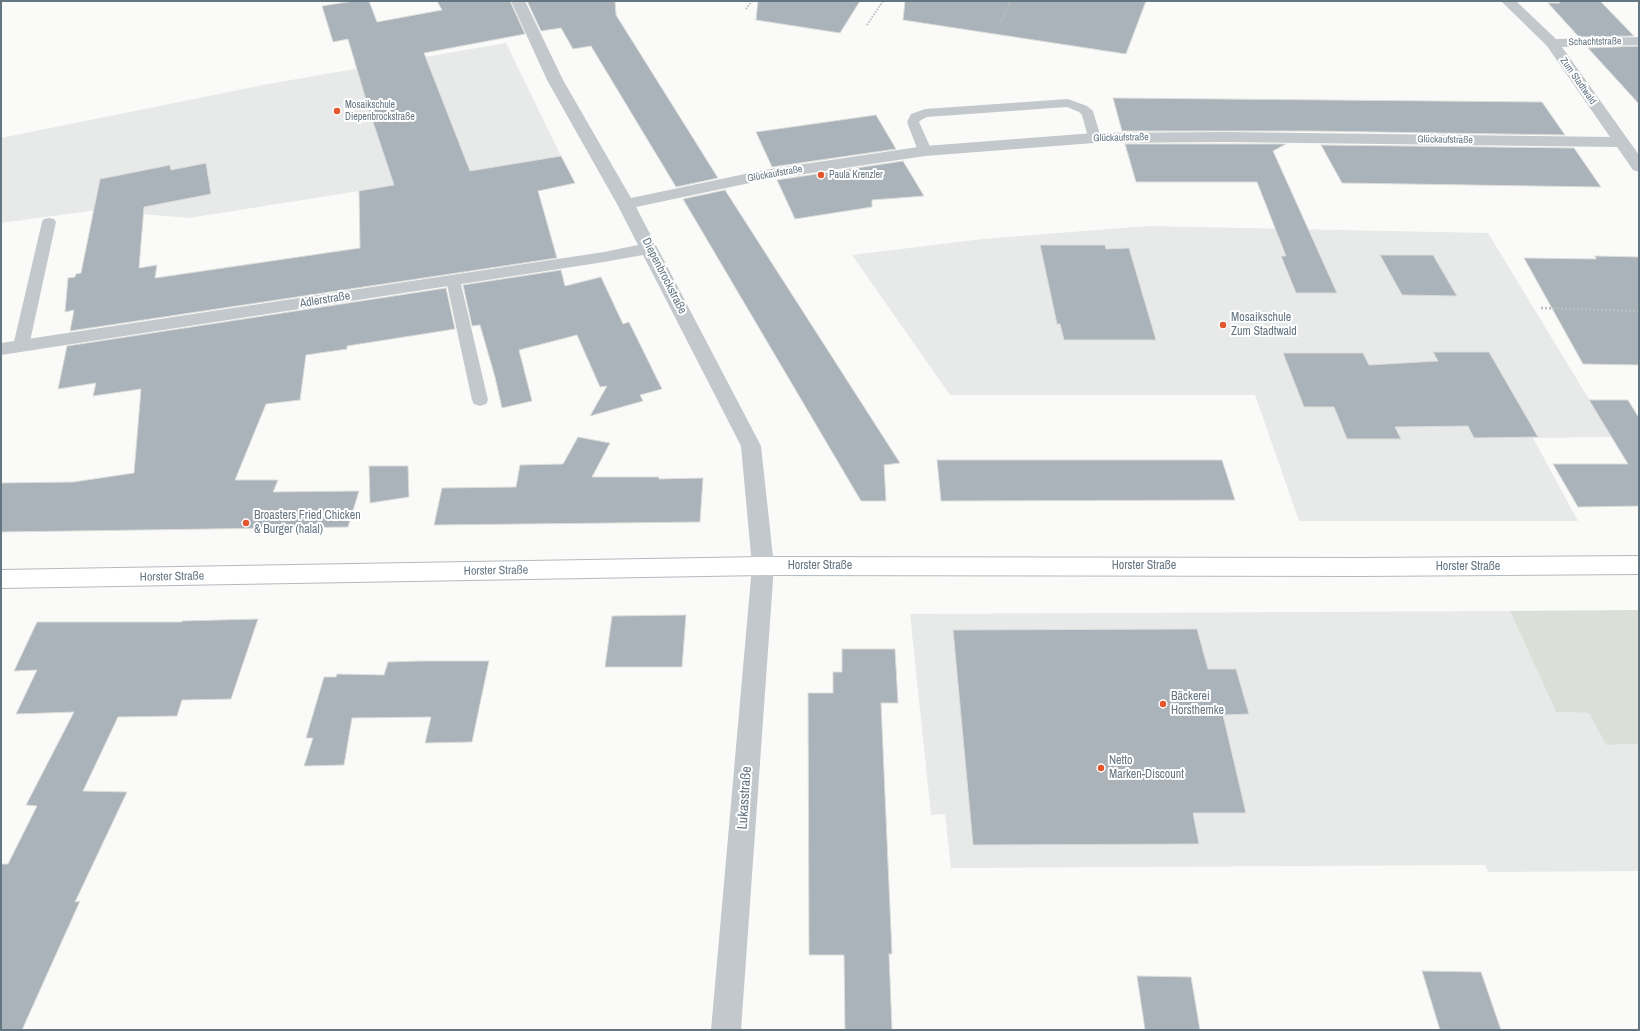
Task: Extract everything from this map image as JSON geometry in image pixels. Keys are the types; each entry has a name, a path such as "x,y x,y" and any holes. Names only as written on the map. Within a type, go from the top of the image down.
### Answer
{"main road":[{"name":"Horster Straße","path":"1,579 763,566 1362,568 1639,565"}],"street":[{"name":"Diepenbrockstraße","path":"518,1 555,80 626,204 751,446 763,566"},
{"name":"Zum Stadtwald","path":"1508,1 1552,43 1639,168"},
{"name":"Schachtstraße","path":"1552,43 1639,41"},
{"name":"Glückaufstraße","path":"626,204 764,175 925,150 1094,138 1226,137 1620,142"},
{"name":"Adlerstraße","path":"1,349 453,280 649,248"},
{"name":"Lukasstraße","path":"726,1030 763,566"}],"lane":[{"path":"925,150 912,122 916,117 925,113 1068,103 1083,109 1088,114 1094,138"},
{"path":"21,346 49,222"},
{"path":"453,280 480,400"}],"path":[{"path":"746,9 752,1"},
{"path":"867,25 882,1"},
{"path":"1001,22 1011,1"},
{"path":"1541,308 1639,311"}],"shaded area":[{"name":"Mosaikschule Diepenbrockstraße","path":"506,43 561,156 359,191 189,218 97,210 1,223 1,138 268,84"},
{"name":"Mosaikschule Zum Stadtwald","path":"1147,226 1488,233 1612,437 1533,438 1578,521 1299,521 1255,395 950,395 852,255 983,239"},
{"path":"1639,610 1639,744 1606,745 1589,713 1556,712 1510,611"},
{"path":"1510,611 1556,712 1589,713 1606,745 1639,744 1639,871 1488,872 1485,865 951,868 945,814 931,815 910,614"}],"building":[{"path":"354,1 369,1 377,22 442,10 437,1 510,1 525,34 424,53 470,171 561,156 575,183 538,191 557,258 70,331 74,310 65,312 68,278 75,277 76,274 81,273 100,179 170,165 171,170 206,163 211,194 144,207 139,268 157,265 155,278 360,248 359,191 394,185 369,110 348,39 333,42 322,6"},
{"path":"527,1 615,1 616,15 718,178 676,187 591,46 573,49 561,28 541,31"},
{"path":"758,1 860,1 840,33 756,20"},
{"path":"905,1 1146,1 1126,54 903,20"},
{"path":"1558,1 1600,1 1634,36 1579,37 1548,3 1560,3"},
{"path":"1639,46 1639,104 1588,48"},
{"path":"1113,98 1542,102 1565,135 1314,131 1122,131"},
{"path":"876,115 896,149 772,167 756,132"},
{"path":"1125,144 1286,144 1273,151 1337,293 1296,293 1281,256 1286,256 1257,182 1136,182"},
{"path":"1321,145 1574,148 1601,187 1342,183"},
{"path":"903,161 924,196 872,200 872,207 795,219 777,180"},
{"path":"725,190 900,463 884,465 886,501 861,501 683,199"},
{"path":"1040,245 1105,245 1106,249 1129,248 1156,340 1064,340 1060,324 1057,324"},
{"path":"1380,255 1433,255 1457,296 1402,295"},
{"path":"1595,256 1639,257 1639,365 1583,364 1524,258 1596,259"},
{"path":"561,270 565,286 601,277 623,324 629,322 662,389 640,395 643,401 590,416 607,386 600,387 577,335 519,350 532,401 502,408 480,325 472,326 463,285"},
{"path":"446,288 455,329 347,346 347,349 306,355 300,400 266,404 235,480 278,480 273,492 359,491 348,527 1,532 1,483 73,482 134,473 141,389 93,396 96,383 58,389 67,346"},
{"path":"1433,352 1489,352 1538,437 1474,438 1468,426 1395,427 1401,439 1347,439 1334,407 1304,407 1283,353 1363,353 1369,365 1438,361"},
{"path":"1589,400 1628,400 1639,418 1639,506 1578,507 1553,464 1628,464"},
{"path":"578,437 610,443 592,477 659,477 659,479 703,478 700,522 434,525 442,488 516,487 520,465 563,464"},
{"path":"937,460 1222,460 1235,500 941,501"},
{"path":"369,466 408,466 409,497 370,503"},
{"path":"686,615 682,667 605,667 612,616"},
{"path":"258,619 231,699 182,700 177,716 118,717 83,791 127,792 75,902 80,901 22,1030 1,1030 1,864 8,864 37,806 26,805 74,712 16,714 37,670 14,671 37,622 182,622"},
{"name":"Netto Marken-Discount","path":"1197,629 1208,669 1236,669 1249,714 1223,715 1246,813 1193,813 1199,844 973,845 953,630"},
{"path":"842,649 895,649 898,703 881,703 892,954 889,954 892,1030 845,1030 844,955 809,955 808,693 833,693 833,672 842,672"},
{"path":"489,661 472,742 425,743 431,717 352,718 344,765 304,766 313,738 306,738 324,677 336,677 337,674 384,675 388,662"},
{"path":"1422,971 1481,972 1501,1030 1440,1030"},
{"path":"1137,976 1191,977 1200,1030 1145,1030"}],"place":[{"name":"Mosaikschule Diepenbrockstraße","path":"337,111"},
{"name":"Paula Krenzler","path":"821,175"},
{"name":"Mosaikschule Zum Stadtwald","path":"1223,325"},
{"name":"Broasters Fried Chicken & Burger (halal)","path":"246,523"},
{"name":"Bäckerei Horsthemke","path":"1163,704"},
{"name":"Netto Marken-Discount","path":"1101,768"}]}
